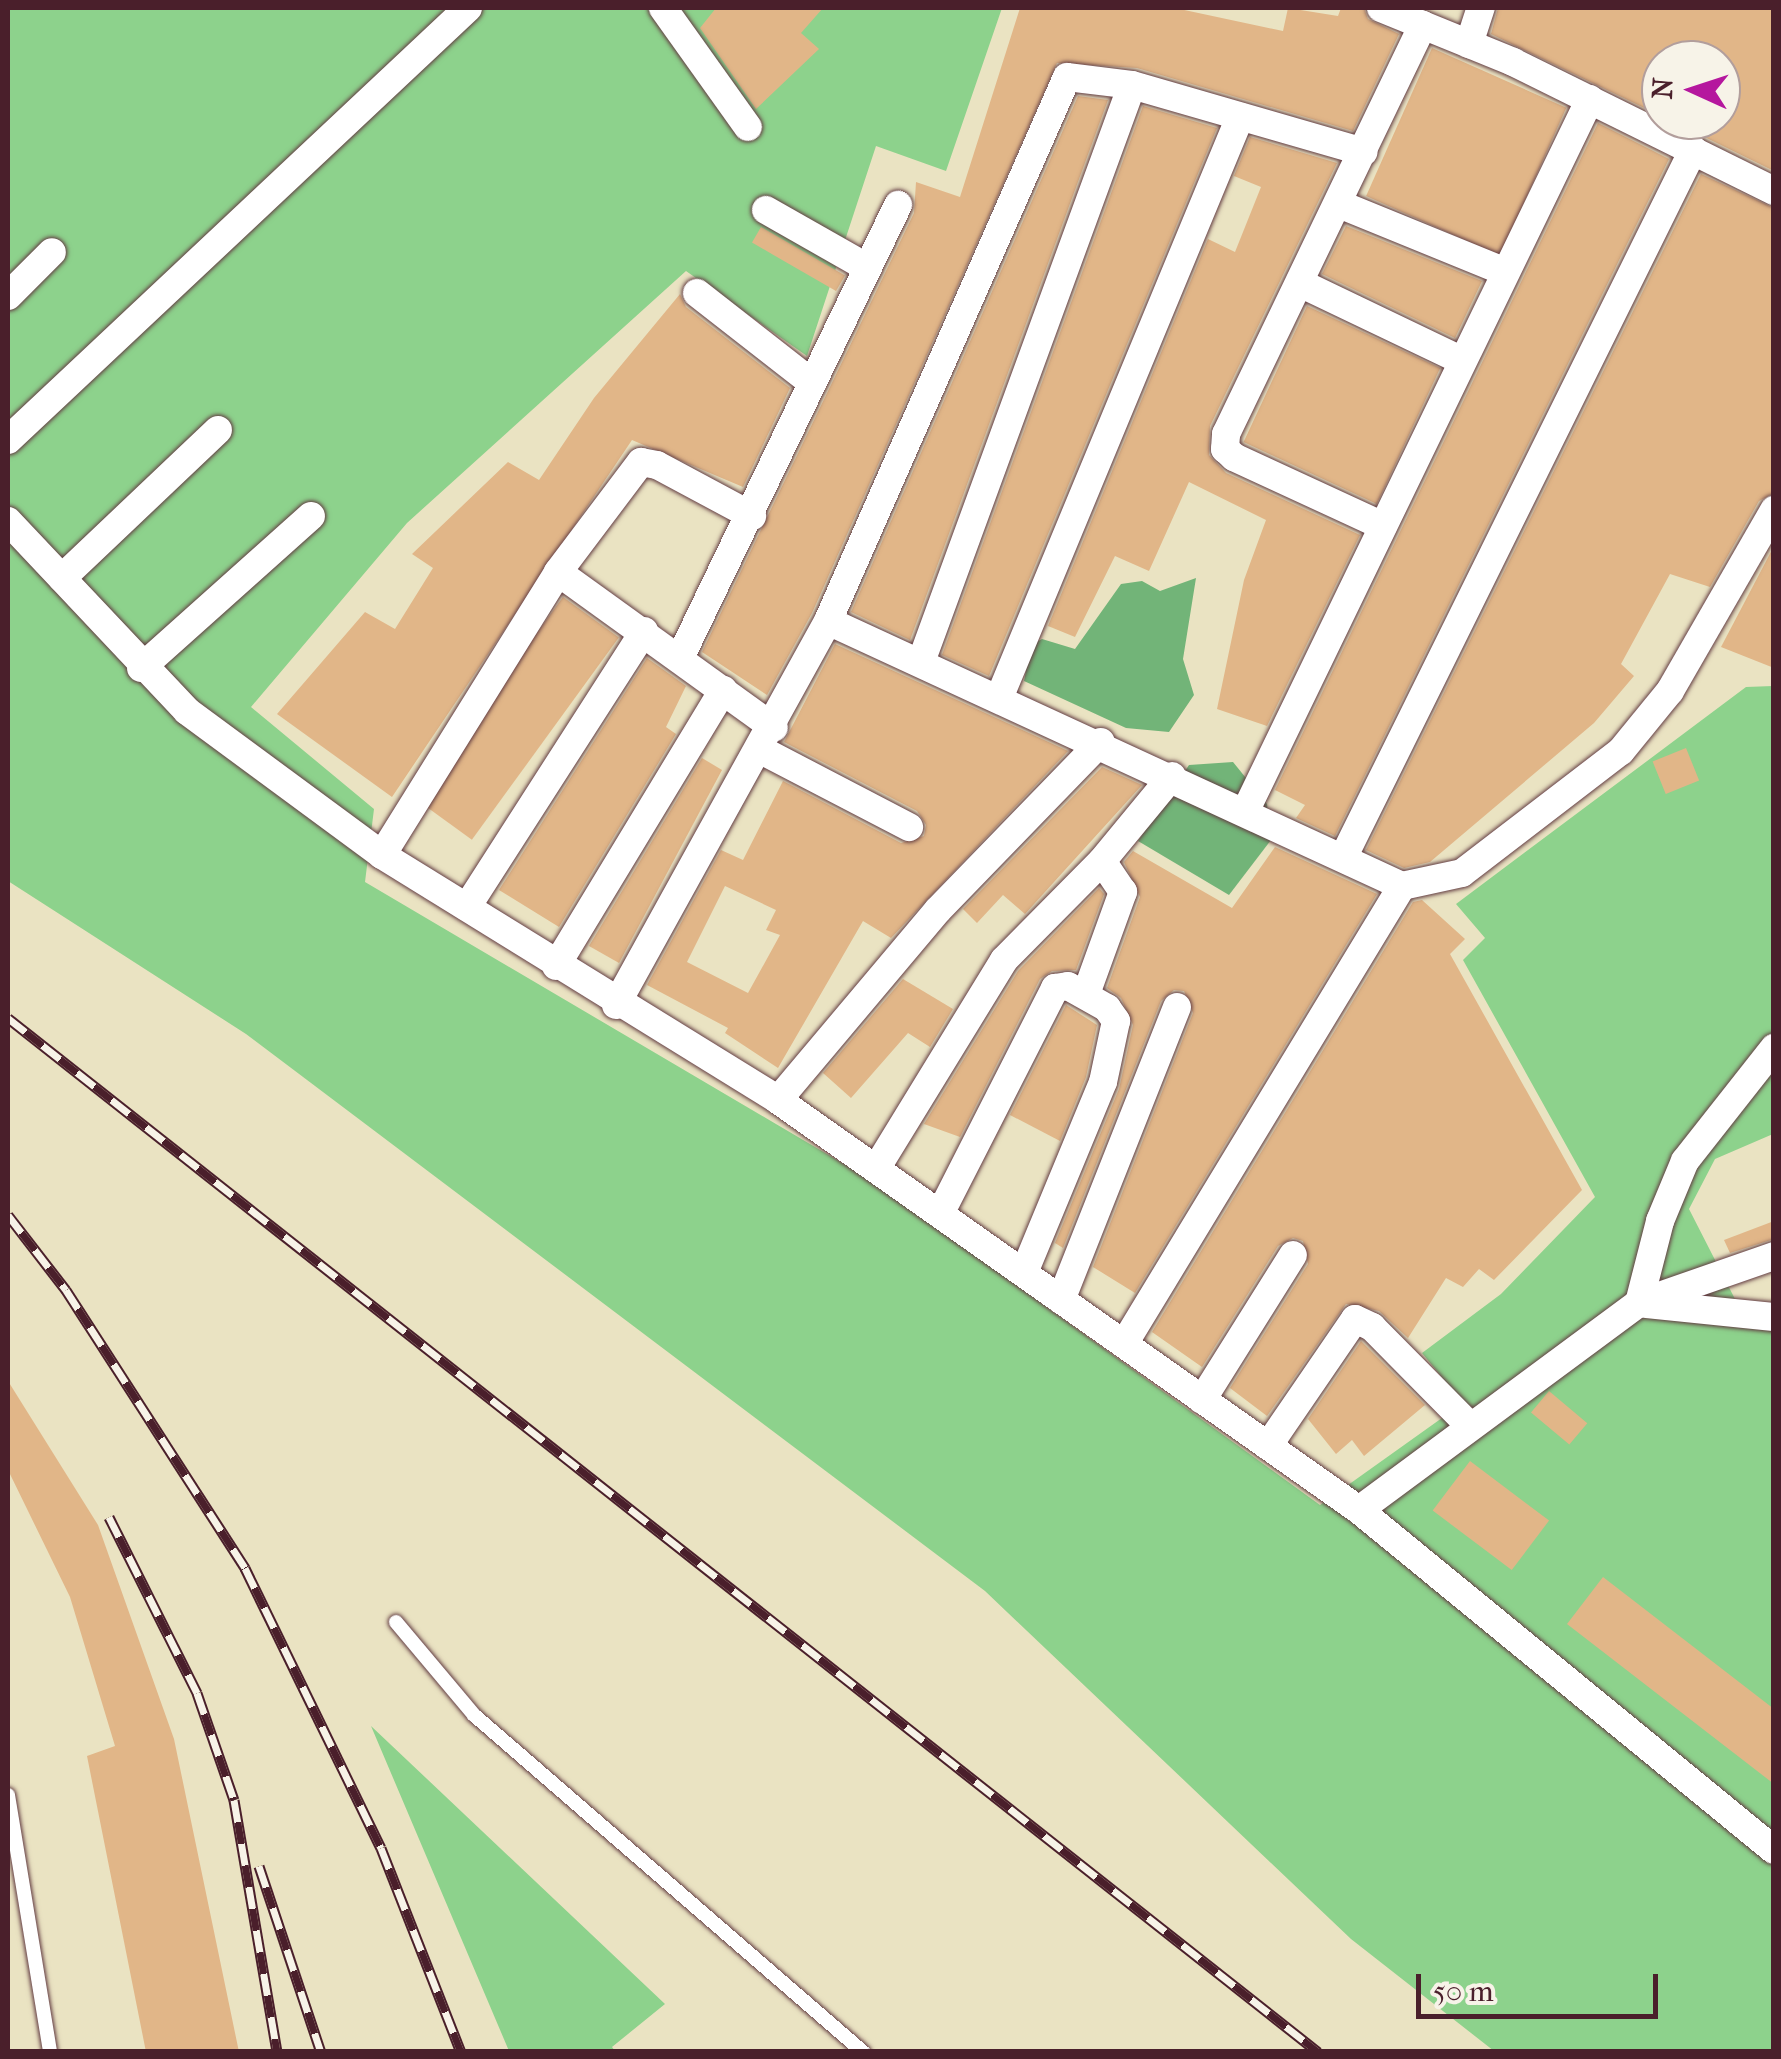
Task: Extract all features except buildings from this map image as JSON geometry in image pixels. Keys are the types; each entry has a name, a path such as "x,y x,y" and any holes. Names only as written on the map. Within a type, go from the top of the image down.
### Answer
{"street":[{"path":"8,440 468,8"},
{"path":"663,8 748,126"},
{"path":"1382,8 1590,99 1774,191"},
{"path":"1469,44 1481,8"},
{"path":"1384,526 1225,450 1226,434 1302,284 1423,25"},
{"path":"616,1005 768,739 828,621 920,423 1062,83 1076,74 1132,85 1364,152"},
{"path":"921,662 1132,85"},
{"path":"1246,812 1590,99"},
{"path":"1000,696 1240,117"},
{"path":"1343,858 1693,150"},
{"path":"1339,204 1506,272"},
{"path":"680,658 752,516 898,205"},
{"path":"766,210 868,268"},
{"path":"8,296 52,252"},
{"path":"1302,284 1463,360"},
{"path":"697,293 812,383"},
{"path":"62,578 218,430"},
{"path":"382,855 558,572 641,462 657,464 752,516"},
{"path":"828,621 1100,742 1402,886 1462,873 1621,751 1670,691 1774,510"},
{"path":"141,668 311,516"},
{"path":"8,521 141,668 187,711 382,855 616,1005 778,1100 1025,1270 1060,1300 1359,1510 1774,1850"},
{"path":"558,572 723,690 768,739 909,827"},
{"path":"467,908 644,631"},
{"path":"556,966 723,690"},
{"path":"778,1100 938,910 1100,742"},
{"path":"876,1169 1004,960 1102,861 1172,776"},
{"path":"1086,994 1123,892 1102,861"},
{"path":"1124,1344 1402,886"},
{"path":"940,1214 1048,999 1060,986 1086,994 1113,1014 1116,1029 1079,1150 1025,1270"},
{"path":"1060,1300 1178,1007"},
{"path":"1639,1303 1660,1222 1685,1161 1774,1048"},
{"path":"1202,1400 1293,1255"},
{"path":"1359,1510 1468,1425 1639,1303 1774,1256"},
{"path":"1639,1303 1774,1317"},
{"path":"1268,1446 1355,1320 1372,1327 1468,1425"}],"lane":[{"path":"396,1622 474,1716 863,2052"},
{"path":"8,1795 50,2052"}],"green space":[{"path":"8,8 1002,8 946,171 876,146 807,356 686,271 407,523 251,707 374,809 365,882 871,1180 1320,1505 1463,1403 1422,1353 1501,1294 1595,1197 1463,960 1485,938 1456,904 1746,687 1773,686 1773,1134 1715,1159 1689,1209 1736,1301 1773,1307 1773,2051 1494,2051 1351,1939 985,1591 246,1034 8,881"},
{"path":"1196,578 1183,659 1194,695 1169,732 1126,728 1024,681 1031,645 1042,639 1075,649 1121,584 1142,581 1160,591"},
{"path":"1233,762 1267,804 1271,840 1229,895 1138,841 1189,765"},
{"path":"371,1726 665,2004 612,2047 615,2051 509,2051"}],"railway":[{"path":"8,1018 1318,2052"},
{"path":"8,1215 66,1290 245,1568 381,1848 461,2052"},
{"path":"109,1517 197,1693 234,1800 277,2052"},
{"path":"259,1866 321,2052"}]}
